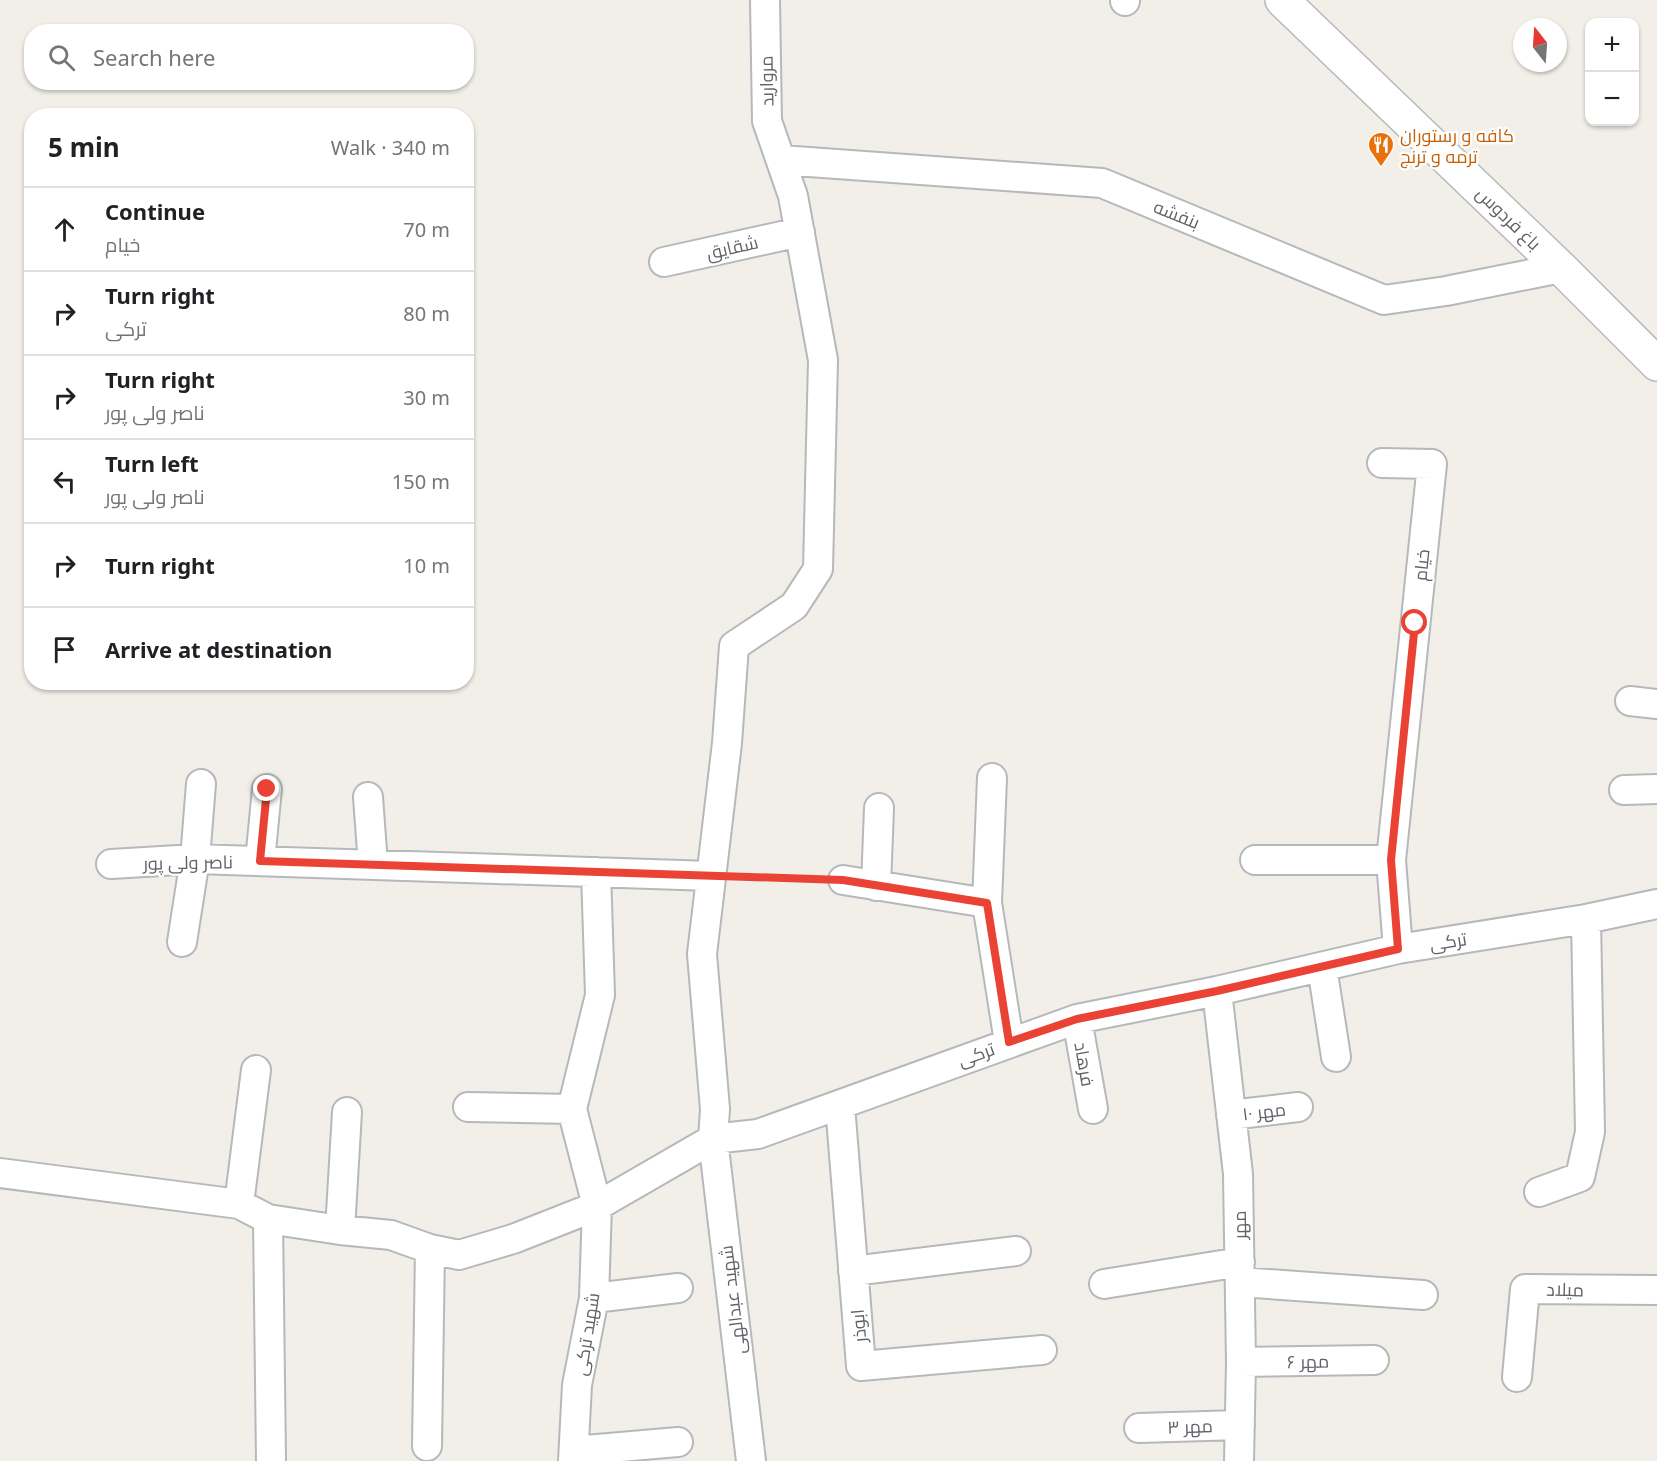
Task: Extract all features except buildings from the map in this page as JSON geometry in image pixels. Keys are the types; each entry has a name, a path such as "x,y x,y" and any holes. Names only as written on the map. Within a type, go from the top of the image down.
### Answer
{"street":[{"name":"مروارید","path":"711,876 727,743 734,646 794,606 818,569 823,360 794,196 767,121 765,0"},
{"name":"باغ فردوس","path":"1281,0 1561,268 1657,364"},
{"name":"بنفشه","path":"781,160 1102,183 1384,300 1446,291 1561,268"},
{"name":"شقایق","path":"664,262 800,232"},
{"name":"خیام","path":"1382,463 1432,464 1391,860 1398,949"},
{"path":"992,778 987,903 1009,1042"},
{"path":"182,942 195,859 201,784"},
{"path":"260,861 267,789"},
{"path":"1624,790 1657,789"},
{"path":"368,797 373,865"},
{"path":"876,885 879,808"},
{"name":"ناصر ولی پور","path":"111,864 195,859 711,876"},
{"path":"1254,860 1391,860"},
{"path":"468,1107 572,1109 600,994 596,872"},
{"name":"شهید عبدالهی","path":"711,876 702,954 715,1109 713,1139 751,1461"},
{"path":"843,880 987,903"},
{"name":"ترکی","path":"0,1173 239,1204 268,1219 391,1235 430,1249 459,1255 513,1239 597,1206 713,1139 758,1134 1077,1019 1217,991 1398,949 1586,919 1657,904"},
{"path":"1539,1192 1580,1177 1590,1132 1586,919"},
{"path":"1322,967 1336,1058"},
{"name":"مهر","path":"1217,991 1238,1174 1242,1362 1239,1461"},
{"name":"فرهاد","path":"1077,1019 1093,1109"},
{"path":"239,1204 256,1070"},
{"name":"ابوذر","path":"840,1105 861,1366 1042,1350"},
{"name":"مهر ۱۰","path":"1231,1115 1298,1107"},
{"name":"شهید ترکی","path":"572,1109 597,1206 594,1298 577,1385 574,1456"},
{"path":"340,1230 347,1112"},
{"path":"268,1219 271,1461"},
{"path":"427,1446 430,1249"},
{"path":"853,1271 1016,1251"},
{"path":"1104,1284 1240,1272 1423,1295"},
{"path":"594,1298 678,1288"},
{"name":"میلاد","path":"1517,1377 1525,1289 1657,1290"},
{"name":"مهر ۶","path":"1242,1362 1374,1360"},
{"name":"مهر ۳","path":"1139,1428 1240,1425"},
{"path":"574,1456 678,1442"}],"path":[{"path":"711,876 843,880"}],"place":[{"name":"کافه و رستوران ترمه و ترنج","path":"1381,168"}],"route":[{"path":"267,789 260,861 843,880 987,903 1009,1042 1077,1019 1217,991 1398,949 1391,860 1415,623"}]}
